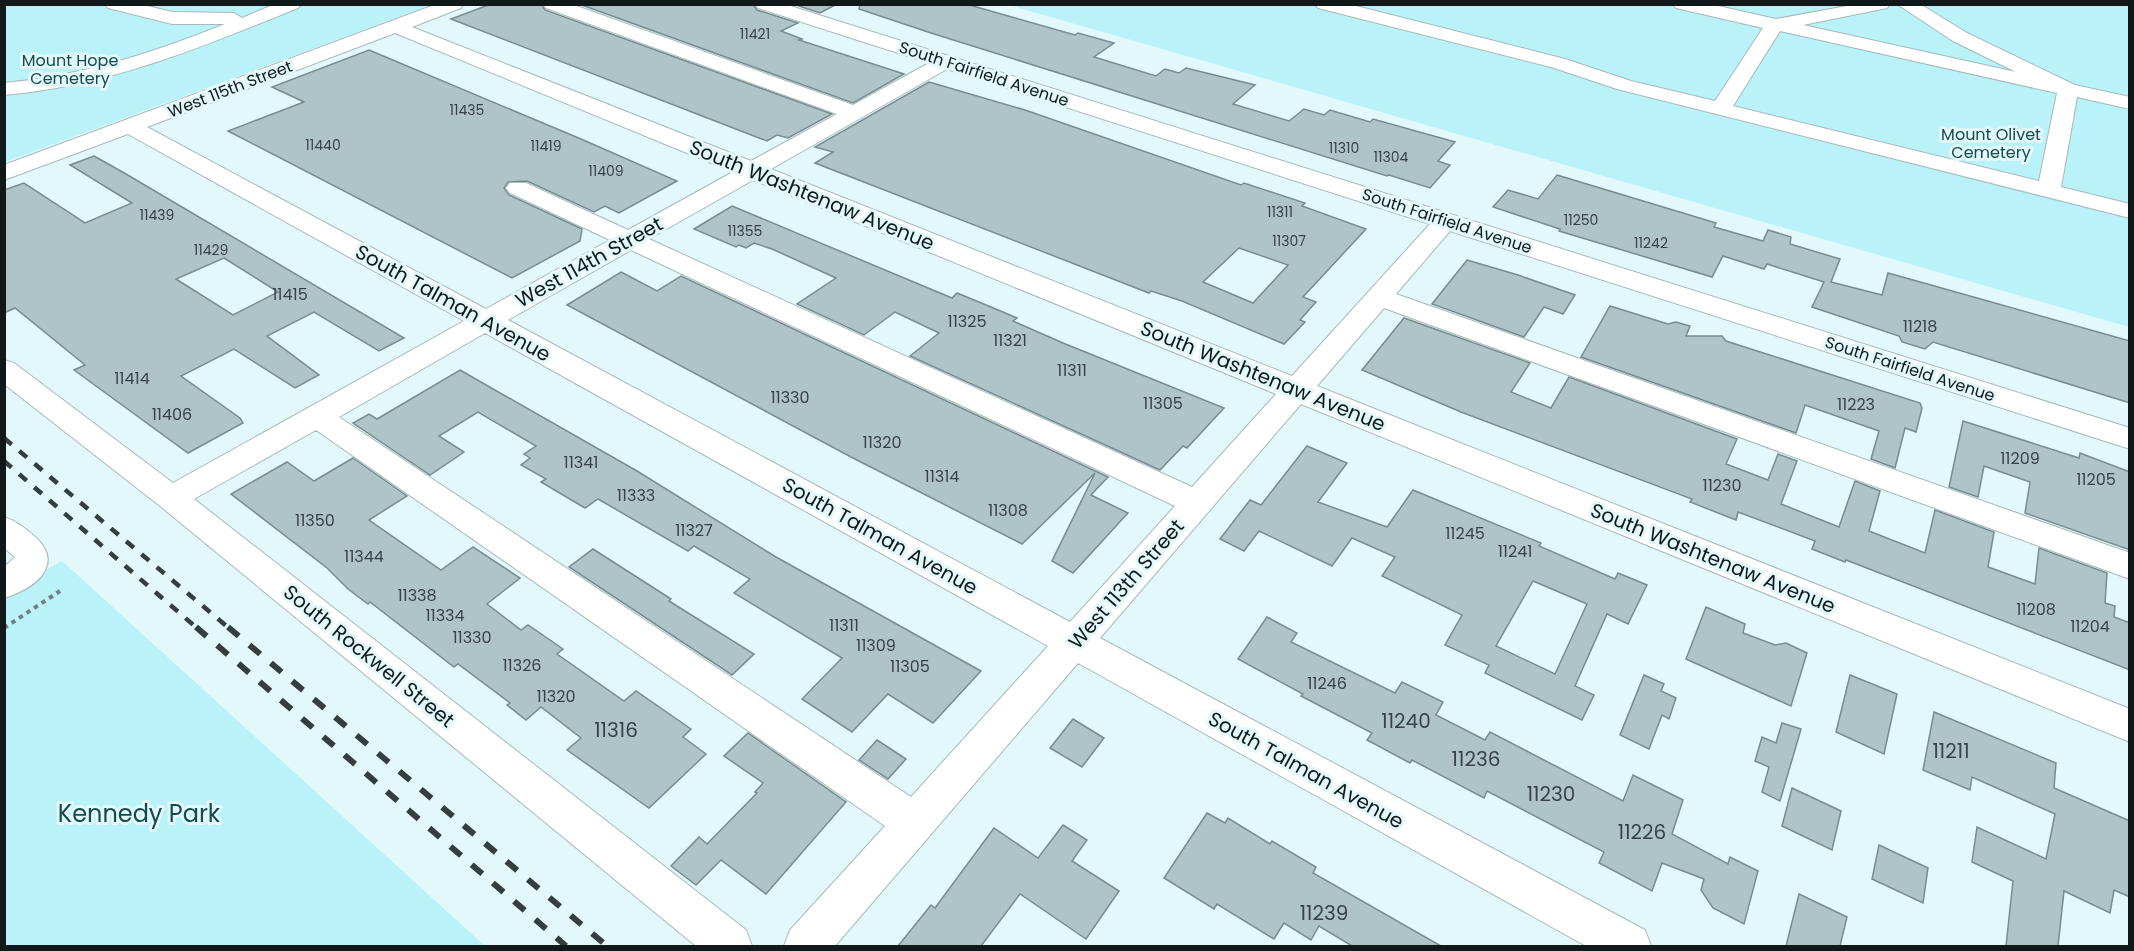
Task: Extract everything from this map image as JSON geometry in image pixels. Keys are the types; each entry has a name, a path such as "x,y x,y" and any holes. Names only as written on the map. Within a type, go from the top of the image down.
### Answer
{"street":[{"path":"114,4 172,18 203,20 260,17"},
{"path":"4,89 52,85 102,73 292,4"},
{"name":"West 115th Street","path":"4,173 455,4"},
{"path":"552,4 855,112"},
{"name":"South Fairfield Avenue","path":"764,4 2130,439"},
{"path":"1324,4 1558,63 1615,82 1720,109 2130,211"},
{"path":"1384,19 1401,4"},
{"path":"1682,4 2130,103"},
{"path":"1720,109 1774,25 1785,16 1779,4"},
{"path":"1774,25 1804,18 1857,12 1881,4"},
{"path":"1906,4 1959,37 2068,90"},
{"name":"South Washtenaw Avenue","path":"396,27 2130,726"},
{"name":"West 114th Street","path":"171,498 945,62"},
{"path":"2049,191 2068,90"},
{"name":"South Talman Avenue","path":"130,126 1629,946"},
{"path":"518,188 1198,503"},
{"name":"West 113th Street","path":"806,946 1446,221"},
{"path":"1379,297 2130,566"},
{"name":"South Rockwell Street","path":"4,369 171,498 730,946"},
{"path":"316,416 915,823"},
{"path":"4,529 32,553 18,576"}],"path":[{"path":"4,628 60,591"}],"green space":[{"name":"Mount Hope Cemetery","path":"5,5 431,5 5,162"},
{"name":"Mount Olivet Cemetery","path":"1009,5 2129,5 2129,327"},
{"name":"Kennedy Park","path":"62,561 485,946 5,946 4,594"}],"building":[{"path":"491,4 541,4 545,10 832,114 788,138 777,135 767,141 451,19"},
{"path":"579,4 753,4 757,10 798,23 781,31 802,39 799,40 904,74 853,103"},
{"path":"793,4 837,4 820,13"},
{"path":"860,4 966,4 1075,35 1078,33 1114,43 1094,57 1156,76 1165,69 1179,73 1186,68 1255,85 1233,104 1289,121 1304,109 1324,115 1330,110 1370,122 1373,119 1455,142 1438,161 1450,165 1430,188 931,33 859,9"},
{"path":"369,50 677,181 619,213 605,206 594,212 527,181 508,182 504,188 509,195 582,229 580,241 512,278 228,131 304,102 272,87"},
{"path":"929,82 1025,110 1241,185 1244,183 1305,203 1302,206 1366,229 1303,297 1316,302 1300,320 1305,322 1284,344 1182,301 1151,291 1149,293 815,163 833,152 815,147","holes":["1239,248 1288,265 1253,303 1203,282"]},
{"path":"94,156 404,338 379,351 314,312 267,336 319,375 295,388 234,349 181,376 240,418 243,423 188,453 74,370 85,365 15,308 4,313 4,190 24,183 85,223 132,203 70,165","holes":["224,258 278,292 233,315 176,279"]},
{"path":"1557,175 1716,223 1714,227 1763,241 1768,230 1791,237 1790,244 1840,259 1831,282 1882,295 1888,273 2130,341 2130,403 1933,342 1925,349 1902,342 1899,336 1812,307 1824,282 1767,264 1764,269 1723,256 1712,277 1559,231 1560,229 1493,207 1508,190 1538,199"},
{"path":"732,206 952,298 957,293 1017,318 1013,321 1063,343 1224,408 1187,448 1183,446 1160,470 910,356 939,333 895,312 864,335 797,304 836,278 772,249 754,243 746,248 739,245 736,247 694,229"},
{"path":"1467,260 1575,295 1563,314 1544,307 1524,337 1432,304"},
{"path":"621,272 657,291 681,276 1108,477 1091,495 1128,513 1073,573 1052,561 1095,473 1022,544 851,457 567,305"},
{"path":"1610,306 1668,324 1676,322 1690,326 1686,336 1722,336 1726,341 1920,403 1922,408 1916,432 1905,428 1895,468 1871,459 1879,431 1805,405 1796,433 1581,357"},
{"path":"1404,318 1530,363 1511,392 1551,408 1569,377 1737,439 1726,464 1768,480 1778,454 1797,461 1781,504 1839,527 1855,481 1880,491 1869,531 1925,553 1935,510 1994,532 1988,567 2035,584 2039,548 2107,573 2105,603 2115,606 2114,617 2130,623 2130,670 1846,560 1845,562 1812,549 1815,541 1738,512 1736,520 1690,502 1692,499 1461,412 1362,370"},
{"path":"460,370 637,471 776,557 981,671 933,723 888,694 852,732 802,699 842,658 734,593 750,579 694,546 688,551 598,499 585,508 541,482 546,479 521,465 530,458 524,454 536,446 478,412 439,436 464,452 430,475 353,423 369,414 377,419"},
{"path":"1963,421 2079,458 2080,453 2130,472 2130,550 2025,513 2030,482 1984,466 1978,497 1949,487"},
{"path":"1307,446 1347,463 1318,502 1387,527 1413,490 1541,543 1539,546 1615,579 1618,573 1647,585 1628,624 1607,614 1575,686 1594,695 1582,720 1485,673 1489,665 1445,645 1462,615 1382,576 1395,557 1352,538 1332,566 1259,531 1244,551 1220,539 1250,500 1261,505","holes":["1533,581 1587,604 1555,674 1496,646"]},
{"path":"353,458 407,496 369,520 441,570 473,547 520,578 487,604 521,630 528,625 563,649 557,654 624,701 636,691 691,729 683,737 706,754 649,808 567,750 581,738 541,707 526,720 507,705 510,703 458,664 454,667 370,602 368,604 348,589 327,568 231,494 287,462 314,481"},
{"path":"593,549 671,599 669,601 754,654 732,675 569,567"},
{"path":"1706,607 1745,624 1743,633 1775,645 1786,643 1807,653 1791,706 1686,659"},
{"path":"1267,617 1297,633 1291,642 1395,693 1402,682 1443,702 1436,715 1485,740 1490,732 1623,801 1633,775 1683,800 1672,834 1728,864 1730,857 1758,871 1744,924 1713,908 1701,890 1704,879 1662,863 1652,891 1599,863 1604,852 1487,791 1484,798 1412,760 1410,763 1367,740 1372,733 1301,696 1303,694 1238,659"},
{"path":"1644,675 1664,684 1661,691 1676,698 1669,719 1662,715 1649,749 1620,735"},
{"path":"1850,675 1897,694 1884,754 1836,732"},
{"path":"1934,712 2056,763 2054,788 2130,821 2130,897 2114,890 2110,913 2064,891 2058,946 2006,946 2013,881 1972,862 1977,827 2046,859 2055,814 1972,777 1970,790 1923,770"},
{"path":"1073,719 1104,738 1082,767 1050,748"},
{"path":"1782,723 1801,729 1780,801 1762,792 1769,767 1755,761 1762,737 1776,743"},
{"path":"748,733 846,802 766,894 721,860 696,885 671,866 699,837 707,844 757,793 755,792 763,783 724,756"},
{"path":"877,740 906,759 888,779 859,760"},
{"path":"1792,788 1841,811 1832,850 1782,826"},
{"path":"1207,813 1225,823 1228,818 1270,844 1272,841 1316,867 1313,873 1441,946 1352,946 1319,926 1311,940 1284,923 1274,939 1217,904 1214,909 1164,878"},
{"path":"1063,825 1087,840 1072,861 1119,891 1086,939 1020,894 981,946 898,946 931,905 935,908 994,828 1038,858"},
{"path":"1879,845 1928,868 1923,903 1872,879"},
{"path":"1799,894 1847,917 1840,946 1786,946"}],"railway":[{"path":"4,438 230,629"},
{"path":"4,461 198,629"},
{"path":"196,627 566,946"},
{"path":"228,627 607,946"}]}
